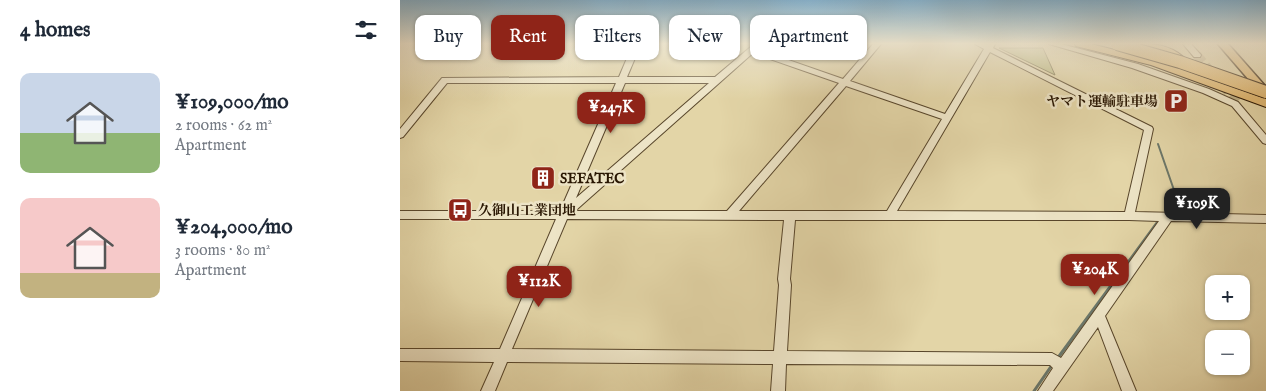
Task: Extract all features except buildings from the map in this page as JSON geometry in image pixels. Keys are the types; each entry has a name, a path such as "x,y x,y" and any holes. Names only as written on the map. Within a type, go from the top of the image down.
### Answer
{"highway":[{"path":"1131,62 1162,71 1186,81 1210,83"},
{"path":"1151,62 1266,101"},
{"path":"1156,62 1266,101"},
{"path":"1181,62 1265,90"},
{"path":"1183,62 1265,90"}],"main road":[{"path":"1241,64 1265,90"},
{"path":"1236,79 1242,73 1241,64"}],"street":[{"path":"488,391 629,62"},
{"path":"565,214 738,62"},
{"path":"794,62 947,118"},
{"path":"730,215 861,62"},
{"path":"890,215 980,62"},
{"path":"1020,62 1149,129 1129,216"},
{"path":"1123,62 1186,81 1235,104 1266,141"},
{"path":"1150,62 1162,71"},
{"path":"400,135 445,80 718,80"},
{"path":"1239,104 1266,137"},
{"path":"400,215 1168,216 1266,219"},
{"path":"778,391 784,279 790,215"},
{"path":"1045,391 1168,216"},
{"path":"1099,314 1128,391"},
{"path":"400,355 1052,359 1062,367"}],"green space":[{"path":"1029,62 1049,62 1055,75"}],"waterway":[{"path":"1158,144 1175,193"},
{"path":"1167,210 1176,197 1174,192"},
{"path":"1057,359 1157,223"},
{"path":"1034,391 1052,365"}],"tunnel":[{"path":"1203,62 1213,74"},
{"path":"1222,85 1239,104"}],"place":[{"name":"ヤマト運輸駐車場","path":"1176,101"},
{"name":"SEFATEC","path":"543,178"},
{"name":"久御山工業団地","path":"460,210"}]}
